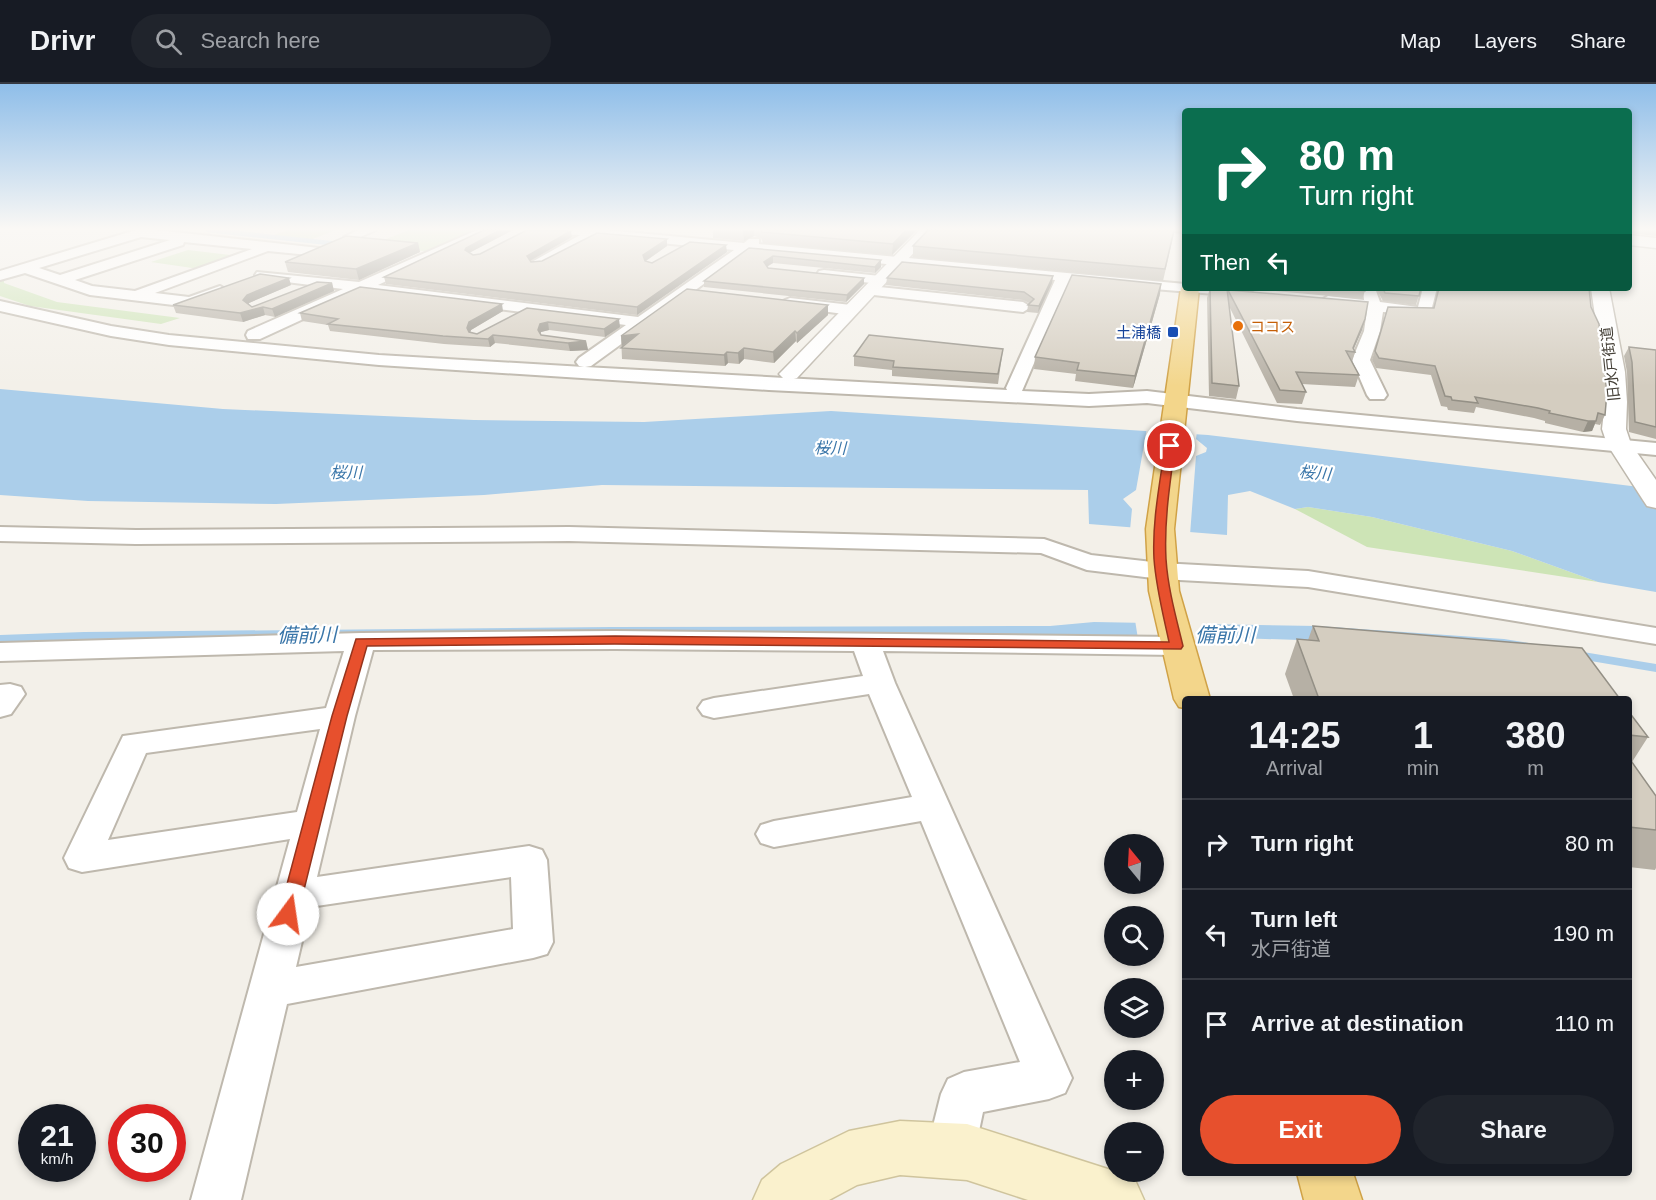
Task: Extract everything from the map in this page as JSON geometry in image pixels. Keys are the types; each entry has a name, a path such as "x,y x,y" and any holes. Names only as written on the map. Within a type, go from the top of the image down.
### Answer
{"highway":[{"path":"1190,291 1162,504 1161,564 1174,634 1191,696"},
{"path":"1326,1176 1333,1200"}],"main road":[{"path":"783,1200 801,1184 849,1160 900,1148 967,1152 1116,1200"}],"street":[{"path":"66,282 90,290 190,302 231,287"},
{"path":"136,295 173,282"},
{"path":"286,295 315,282"},
{"path":"316,282 642,322"},
{"path":"370,282 254,335 378,343"},
{"path":"585,362 698,282"},
{"path":"856,282 1023,307"},
{"path":"791,373 879,282"},
{"path":"1015,388 1062,282"},
{"path":"1122,282 1182,287"},
{"path":"1220,291 1259,295"},
{"path":"1315,300 1371,297 1424,312 1429,291"},
{"name":"旧水戸街道","path":"1600,291 1614,372 1616,402 1614,429 1624,450 1656,500"},
{"path":"684,292 706,294"},
{"path":"1371,297 1375,311 1372,331 1361,360 1377,395"},
{"path":"773,302 851,310"},
{"path":"0,306 111,331 230,346 379,360 766,384 1104,400 1147,397"},
{"path":"506,319 525,308"},
{"path":"584,342 609,345"},
{"path":"766,384 780,374 791,373 806,378 1065,392 1095,396 1104,400"},
{"path":"1071,384 1175,404 1624,450 1656,449"},
{"path":"0,534 136,537 569,534 1044,546 1087,562 1161,564 1308,579 1656,636"},
{"path":"0,652 361,642 615,640 866,643 1174,634"},
{"path":"216,1200 339,716 361,642"},
{"path":"866,643 880,683 1049,1078 964,1094 951,1150"},
{"path":"714,708 880,683"},
{"path":"0,696 10,694 0,707"},
{"path":"312,823 82,858 134,744 339,716"},
{"path":"774,834 933,806"},
{"path":"270,989 532,942 529,860 293,895"}],"green space":[{"path":"0,282 4,282 57,302 180,318 161,324 30,306 0,296"},
{"path":"1308,507 1372,517 1512,551 1598,582 1367,547 1295,509"}],"water":[{"name":"桜川","path":"0,389 223,409 474,420 644,422 831,411 1208,435 1656,489 1656,592 1598,582 1512,551 1372,517 1308,507 1295,509 1250,491 1228,495 1227,535 1089,524 1088,490 602,485 484,495 276,504 88,501 0,495"},
{"name":"備前川","path":"1094,622 1317,626 1504,639 1656,664 1656,672 1507,647 1237,638 1052,635 608,636 0,644 0,635 84,632 1050,626"}],"pier":[{"path":"1147,428 1197,431 1196,439 1207,448 1206,452 1196,456 1190,535 1130,530 1132,509 1123,499 1136,490"},
{"path":"1135,620 1203,621 1211,641 1138,639"}],"building":[{"path":"237,282 279,282 247,295 243,300 252,307 317,282 332,283 272,309 263,307 240,313 173,305"},
{"path":"427,282 673,282 637,307"},
{"path":"715,282 860,282 847,295"},
{"path":"927,282 1050,282 1039,306 1028,305 1034,299 1024,292"},
{"path":"1069,282 1161,284 1135,376 1077,370 1079,363 1035,357"},
{"path":"360,287 502,304 469,322 467,328 469,332 477,334 527,308 619,319 604,329 548,322 540,324 538,330 541,335 586,341 568,343 493,335 488,339 443,336 328,324 338,319 300,313"},
{"path":"687,289 828,305 773,352 744,348 738,353 727,352 724,355 621,348 638,334 621,336"},
{"path":"1210,291 1227,291 1239,386 1212,383"},
{"path":"1229,291 1368,302 1365,319 1353,348 1355,352 1346,351 1359,375 1296,372 1306,392 1280,390"},
{"path":"1384,291 1420,291 1419,296 1385,293"},
{"path":"1438,291 1589,291 1591,307 1599,324 1607,392 1605,415 1598,413 1596,421 1588,421 1549,413 1550,411 1538,408 1475,397 1478,403 1452,400 1451,397 1445,396 1435,366 1379,358 1375,351 1388,307 1434,308"},
{"path":"869,335 1003,349 998,374 893,367 894,361 854,356"},
{"path":"1629,347 1656,350 1656,427 1635,422"},
{"path":"1313,626 1582,648 1618,696 1318,696 1297,639 1319,641"},
{"path":"1632,716 1648,737 1632,735"},
{"path":"1632,762 1656,796 1656,830 1632,827"}],"place":[{"name":"ココス","path":"1238,326"},
{"name":"土浦橋","path":"1173,332"}],"route":[{"path":"288,914 339,716 361,642 615,640 1176,646 1164,591 1160,557 1162,504 1170,446"}]}
